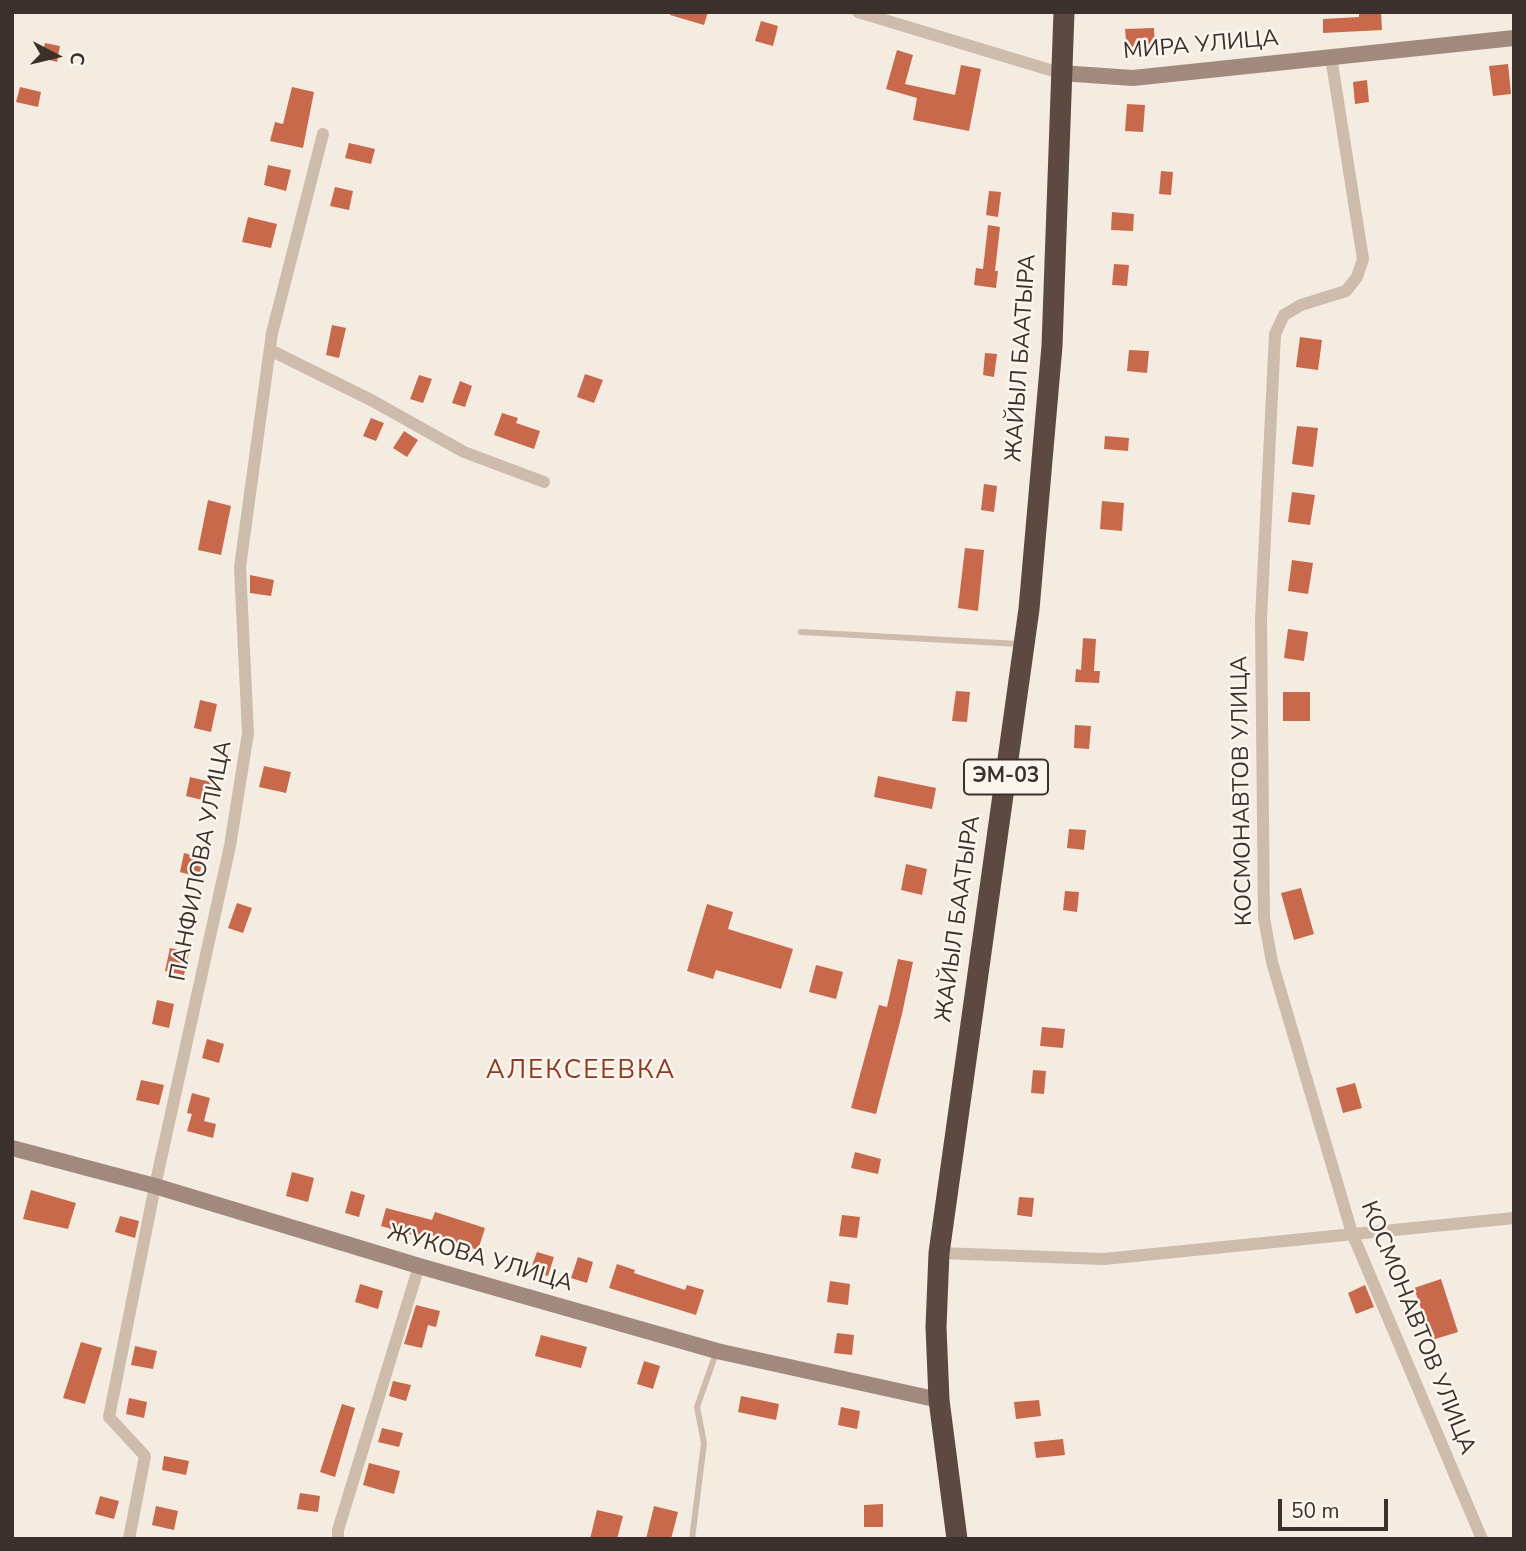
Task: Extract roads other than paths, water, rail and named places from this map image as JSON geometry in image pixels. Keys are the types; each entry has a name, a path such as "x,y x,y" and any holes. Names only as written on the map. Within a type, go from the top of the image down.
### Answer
{"highway":[{"name":"ЖАЙЫЛ БААТЫРА","path":"957,1539 939,1400 936,1327 939,1253 1025,644 1052,346 1064,12"}],"street":[{"name":"МИРА УЛИЦА","path":"858,12 1060,73 1133,78 1514,38"},
{"name":"КОСМОНАВТОВ УЛИЦА","path":"1331,57 1363,259 1357,277 1346,291 1301,305 1284,314 1275,334 1261,619 1264,918 1272,962 1352,1233 1482,1539"},
{"name":"ПАНФИЛОВА УЛИЦА","path":"130,1539 145,1456 109,1417 155,1186 230,846 248,733 240,567 272,332 323,134"},
{"path":"270,350 371,400 464,452 544,482"},
{"name":"ЖУКОВА УЛИЦА","path":"12,1147 155,1186 419,1266 717,1351 939,1400"},
{"path":"939,1253 1104,1259 1514,1218"},
{"path":"338,1539 338,1530 419,1266"}],"lane":[{"path":"801,632 1025,644"},
{"path":"692,1539 704,1443 697,1407 717,1351"}],"district":[{"name":"АЛЕКСЕЕВКА","path":"581,1072"}]}
